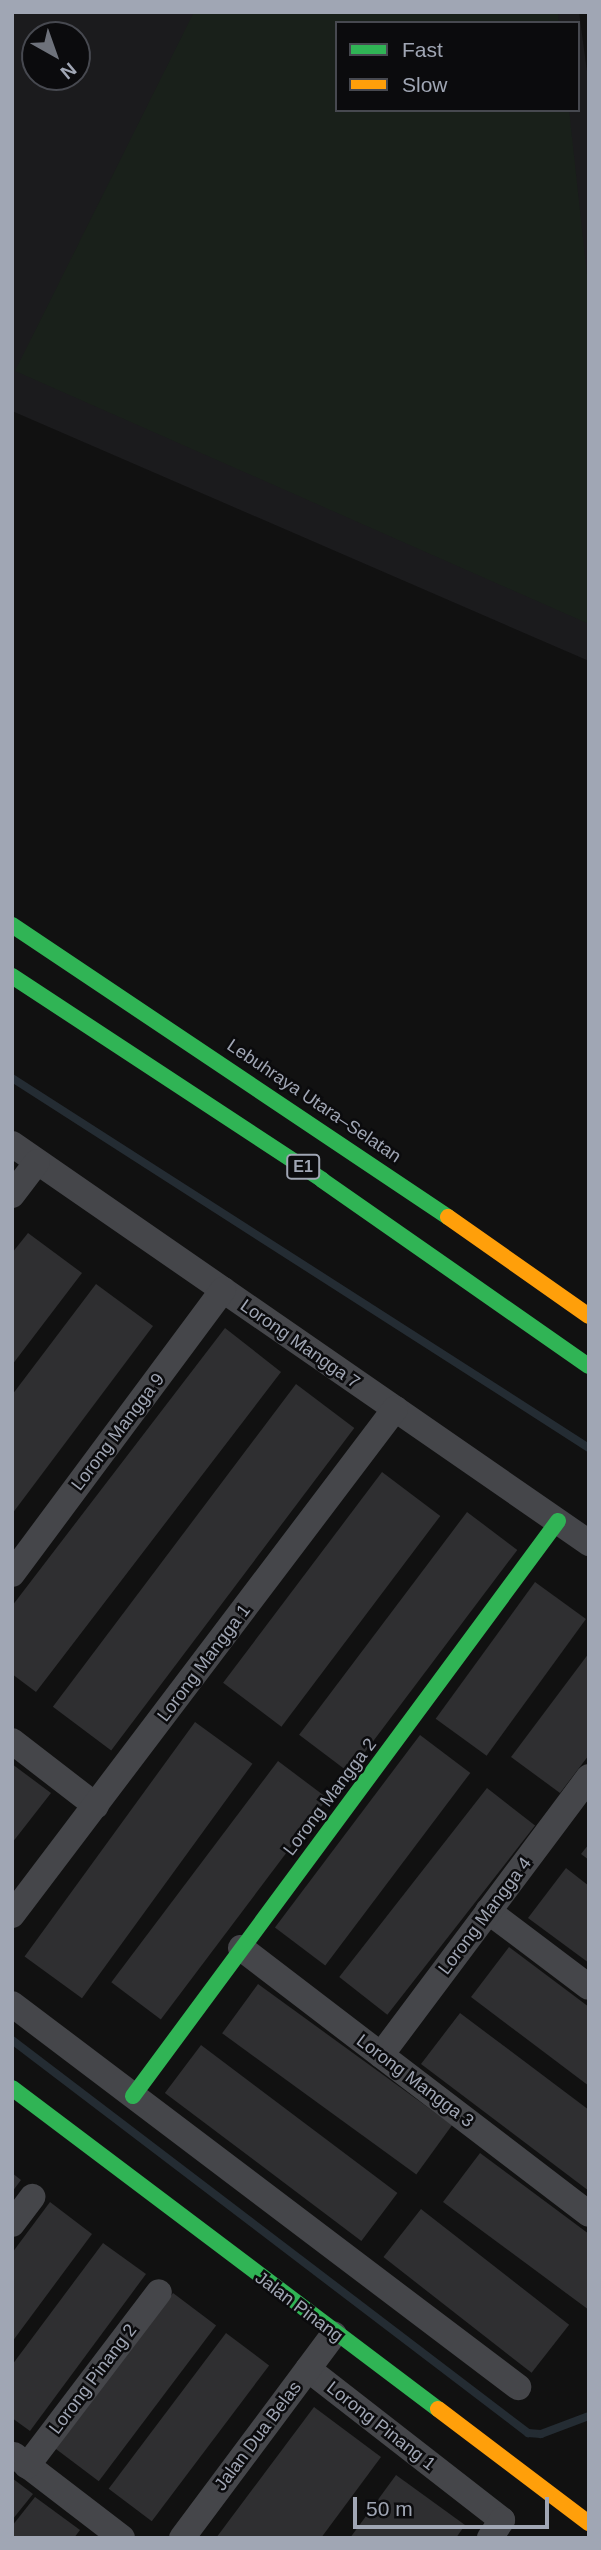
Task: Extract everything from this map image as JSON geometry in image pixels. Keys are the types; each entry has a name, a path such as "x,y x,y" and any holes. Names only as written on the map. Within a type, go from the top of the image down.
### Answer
{"main road":[{"name":"Lebuhraya Utara–Selatan","path":"12,925 341,1141 589,1316"},
{"name":"E1","path":"12,976 322,1180 589,1366"},
{"name":"Lorong Mangga 2","path":"133,2096 558,1521"},
{"name":"Jalan Pinang","path":"12,2088 334,2334 589,2523"}],"street":[{"name":"Lorong Mangga 7","path":"12,1144 589,1543"},
{"path":"12,1195 37,1162"},
{"name":"Lorong Mangga 9","path":"12,1574 223,1290"},
{"name":"Lorong Mangga 1","path":"12,1915 396,1409"},
{"path":"12,1741 96,1806"},
{"name":"Lorong Mangga 4","path":"381,2054 589,1777"},
{"path":"488,1911 589,1987"},
{"name":"Lorong Mangga 3","path":"241,1948 589,2214"},
{"path":"12,2004 518,2387"},
{"path":"12,2224 32,2197"},
{"name":"Lorong Pinang 2","path":"20,2460 159,2292"},
{"name":"Jalan Dua Belas","path":"182,2538 334,2334"},
{"name":"Lorong Pinang 1","path":"308,2369 502,2521 490,2538"},
{"path":"20,2460 122,2538"}],"shaded area":[{"path":"12,12 579,12 589,86 589,661 12,411"},
{"path":"194,12 558,12 559,21 335,21 335,112 569,112 589,293 589,624 15,371"}],"building":[{"path":"28,1233 82,1273 12,1365 12,1253"},
{"path":"96,1284 153,1326 12,1514 12,1395"},
{"path":"225,1328 281,1372 36,1692 12,1674 12,1606"},
{"path":"296,1384 354,1428 111,1751 53,1707"},
{"path":"382,1472 440,1516 281,1727 223,1683"},
{"path":"467,1512 517,1550 349,1773 299,1735"},
{"path":"535,1582 586,1619 487,1756 436,1719"},
{"path":"589,1653 589,1755 560,1793 511,1757"},
{"path":"195,1722 252,1764 82,1998 25,1957"},
{"path":"420,1735 470,1773 325,1965 275,1927"},
{"path":"278,1761 328,1798 161,2020 111,1982"},
{"path":"12,1764 51,1793 12,1843"},
{"path":"487,1788 535,1826 387,2015 339,1977"},
{"path":"589,1844 589,1860 581,1854"},
{"path":"566,1868 589,1886 589,1963 528,1918"},
{"path":"509,1947 589,2007 589,2086 471,1997"},
{"path":"258,1984 452,2125 416,2174 222,2033"},
{"path":"460,2013 589,2110 589,2191 421,2064"},
{"path":"201,2045 397,2193 361,2241 165,2093"},
{"path":"480,2153 589,2234 589,2310 443,2202"},
{"path":"12,2173 21,2180 12,2192"},
{"path":"50,2202 92,2234 12,2342 12,2253"},
{"path":"421,2209 569,2325 532,2373 383,2257"},
{"path":"103,2243 146,2274 30,2431 12,2418 12,2365"},
{"path":"173,2293 216,2325 99,2481 56,2449"},
{"path":"226,2333 269,2365 152,2521 109,2489"},
{"path":"314,2407 381,2457 321,2538 216,2538"},
{"path":"396,2475 465,2525 456,2538 350,2538"},
{"path":"12,2478 33,2494 12,2520"},
{"path":"35,2497 80,2530 74,2538 12,2538 12,2526"}],"waterway":[{"path":"12,1078 589,1448"},
{"path":"12,2040 528,2433 541,2434 589,2416"}],"traffic: fast":[{"path":"12,925 448,1217"},
{"path":"12,976 322,1180 589,1366"},
{"path":"133,2096 558,1521"},
{"path":"12,2088 438,2409"}],"traffic: slow":[{"path":"448,1217 589,1316"},
{"path":"438,2409 589,2523"}]}
